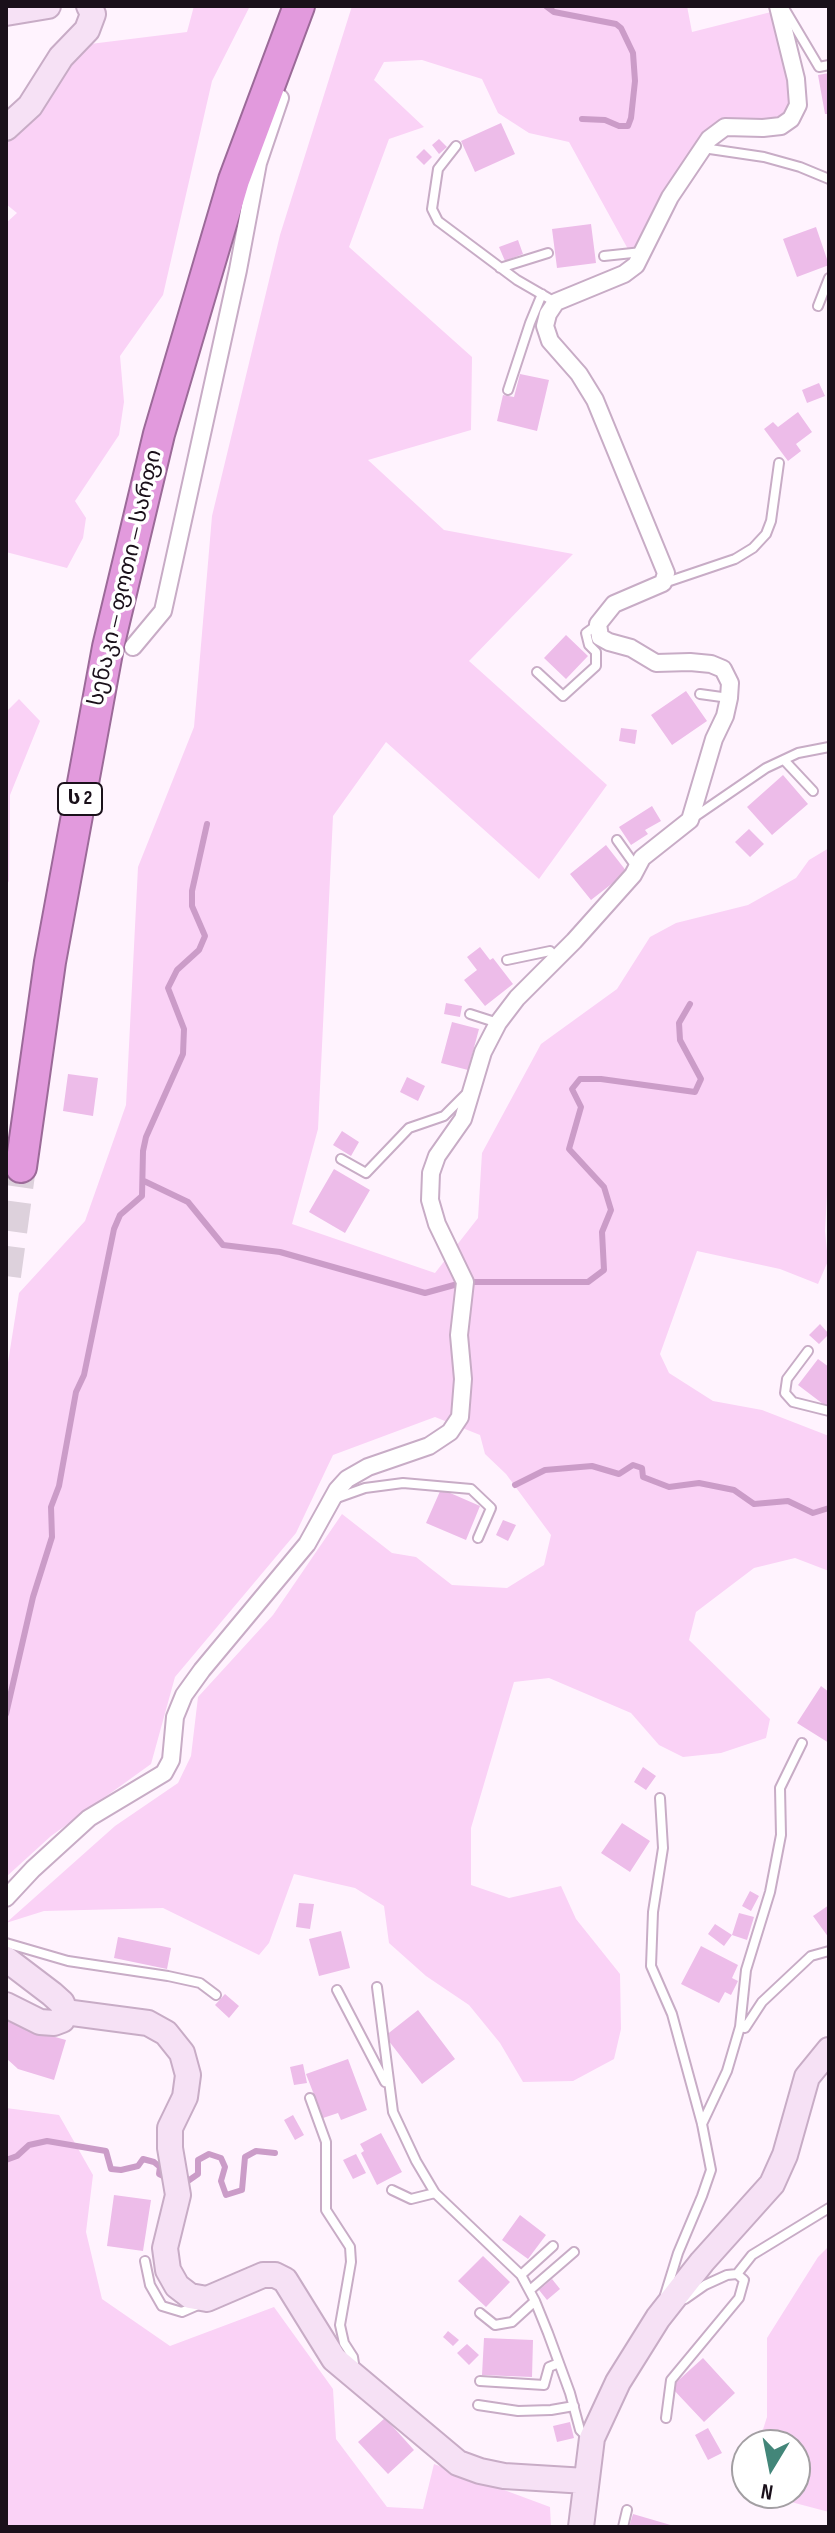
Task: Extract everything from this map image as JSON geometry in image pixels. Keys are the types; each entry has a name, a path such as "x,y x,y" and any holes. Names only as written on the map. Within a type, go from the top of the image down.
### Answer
{"highway":[{"name":"სენაკი — ფოთი — სარფი","path":"21,1167 50,962 108,647 159,434 234,180 299,6"}],"street":[{"path":"6,13 48,6"},
{"path":"7,125 30,106 61,57 87,30 93,14 89,6"},
{"path":"133,647 163,611 238,270 258,163 313,6"},
{"path":"6,1898 89,1818 164,1773 171,1760 175,1717 184,1695 307,1544 347,1479 368,1467 429,1446 450,1432 460,1417 463,1379 459,1335 465,1282 437,1224 430,1200 431,1173 437,1156 463,1119 483,1052 498,1023 517,998 557,959 637,868 642,858 690,820 729,698 730,683 723,669 711,664 690,662 656,663 631,648 600,637 598,624 614,604 663,583 666,573 600,412 579,374 550,341 545,326 549,298 624,274 636,265 670,197 709,139 725,127 781,126 791,119 798,105 792,55 780,6"},
{"path":"6,1959 52,1994 62,2003 65,2012 62,2020 40,2022 6,2005"},
{"path":"65,2012 148,2023 166,2033 182,2053 188,2075 185,2097 170,2128 178,2195 165,2248 168,2270 177,2286 190,2296 207,2299 263,2275 280,2277 334,2359 458,2463 504,2476 586,2481"},
{"path":"581,2527 592,2438 618,2382 658,2318 702,2262 772,2184 785,2155 807,2077 829,2050"}],"lane":[{"path":"780,6 819,67 829,65"},
{"path":"456,146 438,169 432,209 438,221 500,268 549,298 508,390"},
{"path":"703,148 776,160 829,179"},
{"path":"604,256 642,252"},
{"path":"500,268 548,253"},
{"path":"818,306 829,278"},
{"path":"663,583 735,559 753,548 766,534 771,521 779,463"},
{"path":"537,672 563,696 596,666 596,652 589,645 586,633 598,624"},
{"path":"700,694 729,698"},
{"path":"690,820 766,768 798,753 829,747"},
{"path":"784,760 813,791"},
{"path":"617,840 637,868"},
{"path":"507,960 550,951 557,959"},
{"path":"470,1014 498,1023"},
{"path":"341,1159 366,1173 409,1128 444,1116 461,1101 475,1081"},
{"path":"808,1351 787,1379 785,1393 793,1402 829,1411"},
{"path":"332,1499 365,1488 403,1483 471,1489 491,1508 478,1538"},
{"path":"702,2124 727,2071 740,2027 746,1970 770,1892 781,1835 780,1788 802,1743"},
{"path":"658,2318 678,2253 711,2170 702,2124 672,2014 651,1966 653,1912 663,1848 660,1798"},
{"path":"6,1943 68,1961 200,1983 216,1995"},
{"path":"740,2027 745,2028 762,2002 811,1956 829,1951"},
{"path":"377,1987 393,2112 435,2193 521,2275 535,2301 559,2363 580,2430 586,2437 592,2438"},
{"path":"337,1990 388,2088"},
{"path":"310,2098 326,2142 326,2210 350,2247 351,2262 340,2325 344,2343 353,2357 356,2378"},
{"path":"392,2190 411,2199 435,2193"},
{"path":"658,2318 705,2285 737,2274 752,2255 829,2208"},
{"path":"521,2275 553,2246"},
{"path":"530,2290 574,2252"},
{"path":"145,2261 150,2285 162,2306 182,2312 207,2299"},
{"path":"666,2418 671,2380 739,2298 744,2280 737,2274"},
{"path":"480,2313 495,2325 512,2322 535,2301"},
{"path":"480,2381 544,2385 549,2367 559,2363"},
{"path":"478,2405 518,2411 574,2406"},
{"path":"623,2527 627,2510"}],"shaded area":[{"path":"194,6 250,6 212,81 163,295 120,356 124,402 119,435 75,501 86,518 83,538 67,568 6,552 6,223 17,213 6,204 6,123 74,46 187,32"},
{"path":"352,6 687,6 692,32 775,11 795,66 793,121 774,135 737,131 717,134 673,185 663,233 640,271 569,142 529,133 498,113 482,79 422,60 384,62 374,80 424,127 389,139 349,247 472,357 471,430 368,460 444,530 573,554 469,661 607,785 539,879 386,742 333,816 318,1129 292,1224 435,1273 478,1218 482,1153 541,1044 617,989 650,937 676,923 748,905 796,878 809,860 829,848 829,1158 825,1231 828,1261 818,1284 780,1269 697,1251 660,1354 669,1373 713,1401 762,1410 829,1436 829,1571 795,1558 754,1568 696,1612 689,1640 770,1719 766,1738 721,1753 683,1757 659,1745 631,1713 549,1678 514,1682 471,1828 471,1885 509,1898 561,1886 576,1919 620,1974 621,2029 614,2059 573,2081 523,2082 500,2043 469,2005 426,1976 389,1943 384,1906 355,1888 294,1874 269,1943 259,1955 163,1908 44,1911 6,1923 115,1826 178,1783 191,1756 198,1697 273,1615 342,1514 392,1553 416,1557 452,1585 507,1588 544,1565 551,1535 506,1474 485,1454 480,1435 435,1417 333,1455 296,1533 175,1677 151,1764 51,1836 6,1877 6,1375 19,1293 85,1221 126,1105 138,867 194,727 212,516 280,235"},
{"path":"19,699 40,721 10,795 9,881 6,886 6,712"},
{"path":"6,2108 59,2115 93,2175 86,2232 102,2299 170,2346 274,2307 333,2389 336,2439 387,2507 423,2509 434,2464 550,2507 551,2527 6,2527"},
{"path":"829,2246 829,2512 811,2507 811,2429 763,2429 767,2417 767,2338 818,2257"}],"building":[{"path":"829,73 829,114 825,114 818,75"},
{"path":"501,123 515,154 475,172 461,141"},
{"path":"439,139 447,147 439,154 432,145"},
{"path":"424,149 432,157 424,165 416,157"},
{"path":"591,224 596,263 557,268 552,229"},
{"path":"816,227 829,265 797,277 783,239"},
{"path":"518,240 523,254 505,261 499,247"},
{"path":"520,374 549,380 537,431 497,421 503,395 514,397"},
{"path":"819,383 825,396 807,403 802,390"},
{"path":"798,412 812,432 796,444 801,451 788,461 764,429 773,422 778,427"},
{"path":"566,635 588,656 566,679 544,658"},
{"path":"686,691 707,721 672,745 651,715"},
{"path":"621,728 637,730 635,744 619,741"},
{"path":"783,775 808,804 772,835 747,807"},
{"path":"652,806 661,821 645,830 648,834 631,845 619,827"},
{"path":"749,829 764,844 750,857 735,842"},
{"path":"606,845 627,872 591,900 570,874"},
{"path":"480,947 513,984 485,1006 464,980 477,970 467,957"},
{"path":"446,1003 462,1006 460,1017 444,1014"},
{"path":"452,1022 479,1029 468,1070 441,1063"},
{"path":"68,1074 98,1078 93,1116 63,1111"},
{"path":"407,1077 425,1086 418,1101 400,1092"},
{"path":"342,1131 359,1142 351,1156 333,1145"},
{"path":"334,1169 370,1190 345,1233 309,1212"},
{"path":"820,1324 829,1334 819,1344 809,1335"},
{"path":"818,1359 829,1367 827,1407 798,1385"},
{"path":"441,1489 480,1506 466,1540 426,1523"},
{"path":"503,1520 516,1525 508,1541 496,1535"},
{"path":"821,1686 829,1692 829,1743 797,1723"},
{"path":"643,1767 656,1776 646,1790 634,1782"},
{"path":"622,1823 650,1841 630,1872 601,1853"},
{"path":"750,1891 759,1896 751,1911 742,1906"},
{"path":"299,1903 314,1904 310,1929 296,1927"},
{"path":"829,1905 829,1938 813,1916"},
{"path":"739,1913 754,1917 747,1940 732,1935"},
{"path":"715,1924 732,1935 724,1946 708,1934"},
{"path":"341,1931 350,1968 319,1976 309,1939"},
{"path":"118,1937 171,1948 167,1969 114,1958"},
{"path":"701,1946 738,1965 732,1978 738,1981 731,1995 725,1992 719,2003 681,1984"},
{"path":"225,1994 239,2006 229,2018 215,2005"},
{"path":"418,2010 455,2059 422,2084 385,2036"},
{"path":"6,2014 30,2030 66,2040 54,2080 18,2069 6,2058"},
{"path":"348,2059 367,2110 341,2120 338,2113 323,2118 306,2074"},
{"path":"303,2064 307,2083 294,2085 290,2067"},
{"path":"293,2115 304,2135 295,2140 284,2120"},
{"path":"381,2133 402,2172 377,2185 361,2153 364,2151 360,2144"},
{"path":"356,2154 366,2173 353,2179 343,2160"},
{"path":"114,2195 151,2200 143,2251 107,2246"},
{"path":"520,2215 546,2235 528,2259 502,2240"},
{"path":"483,2256 510,2282 486,2307 458,2281"},
{"path":"552,2279 560,2289 547,2300 539,2290"},
{"path":"448,2331 459,2340 453,2346 443,2337"},
{"path":"484,2338 533,2340 532,2377 482,2375"},
{"path":"467,2344 479,2355 469,2365 457,2353"},
{"path":"703,2358 735,2393 704,2422 671,2387"},
{"path":"385,2418 414,2450 388,2474 358,2442"},
{"path":"570,2422 574,2438 557,2442 553,2426"},
{"path":"708,2428 722,2453 708,2460 695,2435"},
{"path":"633,2514 674,2526 674,2527 629,2527"}],"waterway":[{"path":"546,6 554,12 616,24 633,53 635,81 628,126 605,120 582,119"},
{"path":"6,1714 33,1597 52,1537 51,1507 59,1486 76,1392 84,1375 114,1229 120,1215 142,1196 146,1137 183,1054 184,1029 168,988 177,970 199,950 205,936 192,906 192,891 207,824"},
{"path":"144,1181 188,1202 223,1245 280,1252 425,1293 465,1282 588,1282 604,1270 602,1232 611,1210 604,1187 569,1149 581,1107 572,1089 580,1079 601,1079 695,1092 701,1079 680,1040 679,1023 690,1004"},
{"path":"515,1485 545,1470 592,1466 619,1474 633,1465 642,1468 643,1477 669,1487 699,1483 734,1490 754,1504 788,1501 813,1513 829,1508"},
{"path":"6,2160 17,2156 29,2145 47,2141 106,2151 111,2169 138,2166 143,2159 154,2162 160,2167 159,2174 167,2178"},
{"path":"188,2181 198,2174 198,2160 209,2154 221,2158 225,2167 221,2181 226,2195 242,2190 245,2157 256,2151 275,2153"}],"tunnel":[{"path":"6,1276 21,1167"}]}
